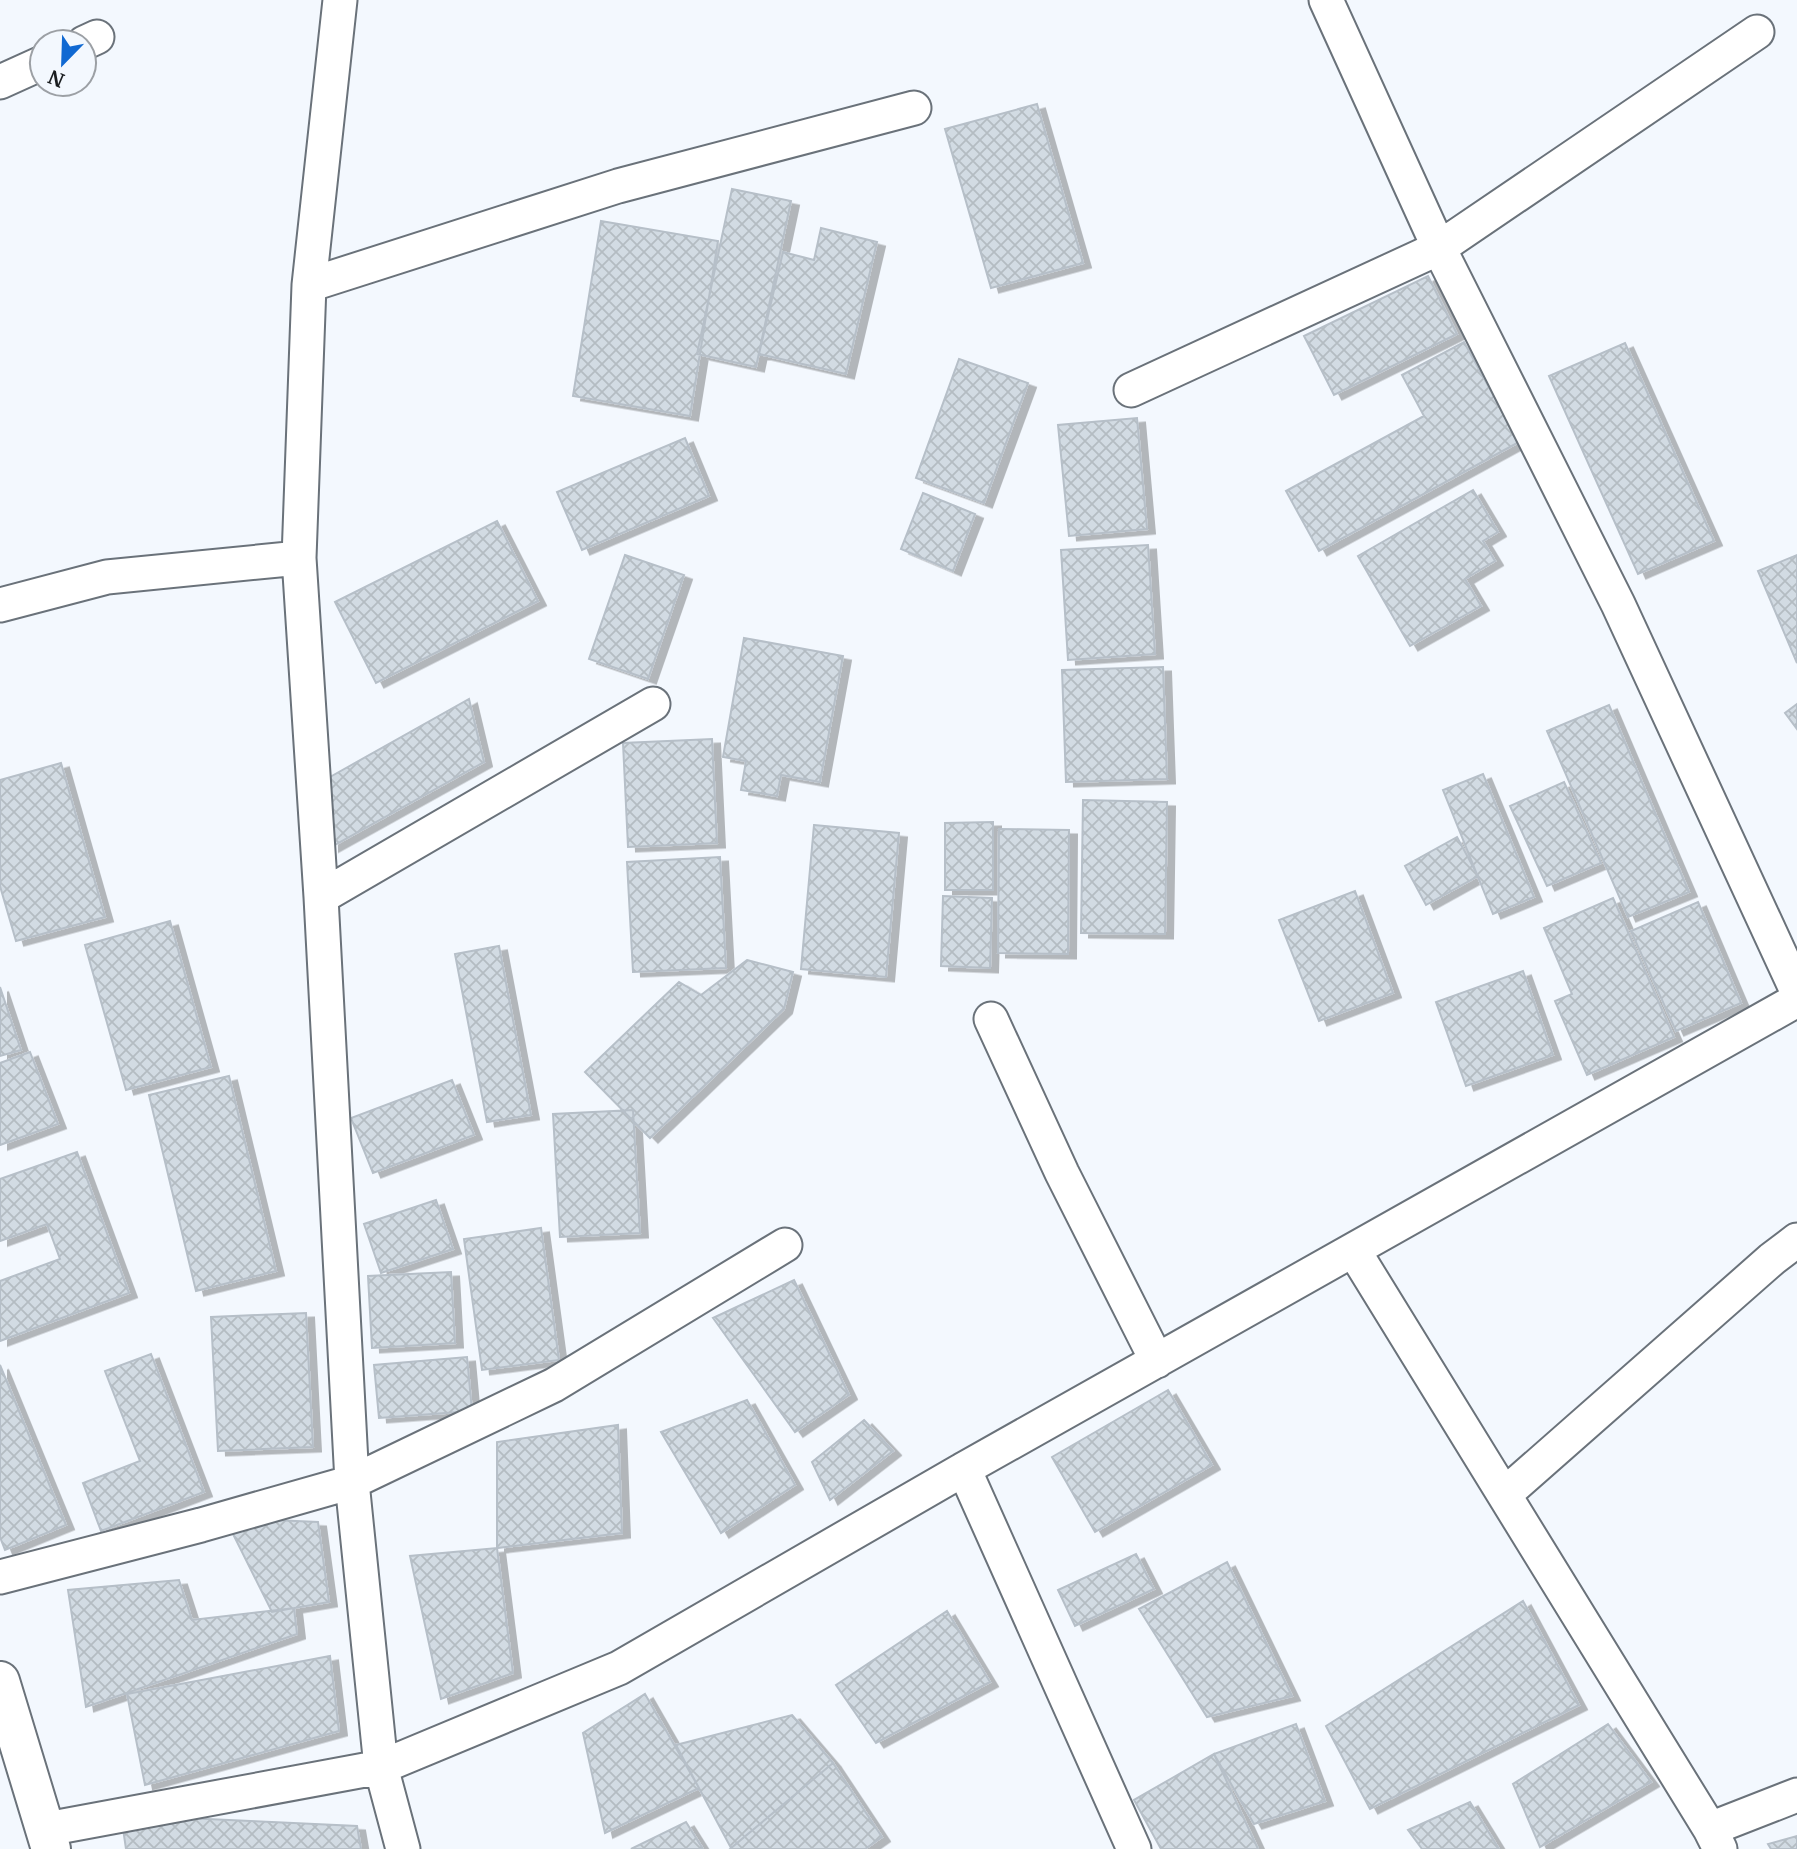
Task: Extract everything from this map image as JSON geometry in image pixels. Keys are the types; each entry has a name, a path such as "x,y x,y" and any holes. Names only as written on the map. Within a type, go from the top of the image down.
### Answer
{"main road":[{"path":"0,1681 49,1839"}],"street":[{"path":"340,0 309,285 299,558 321,897 352,1482 382,1767 403,1849"},
{"path":"1326,0 1438,248 1618,604 1797,991"},
{"path":"1131,390 1438,248 1756,32"},
{"path":"0,82 28,69"},
{"path":"309,285 618,186 914,108"},
{"path":"0,605 107,578 299,558"},
{"path":"321,897 653,704"},
{"path":"49,1839 382,1767 619,1668 964,1469 1797,1000"},
{"path":"991,1019 1062,1173 1157,1361"},
{"path":"1504,1494 1797,1240"},
{"path":"0,1577 201,1525 352,1482 554,1385 785,1245"},
{"path":"1354,1251 1715,1839 1797,1795"},
{"path":"964,1469 1134,1849"}],"building":[{"path":"1037,104 1083,263 991,288 945,129"},
{"path":"732,189 791,201 756,367 697,354"},
{"path":"601,221 718,241 690,416 573,396"},
{"path":"821,228 877,242 846,374 759,354 783,252 814,260"},
{"path":"1428,276 1457,334 1334,395 1304,336"},
{"path":"1464,342 1519,442 1319,551 1286,491 1424,416 1402,375"},
{"path":"1625,343 1714,541 1638,574 1549,376"},
{"path":"959,359 1028,383 984,503 916,478"},
{"path":"1137,418 1147,529 1069,536 1058,425"},
{"path":"685,438 709,496 582,550 557,492"},
{"path":"1473,490 1498,532 1483,541 1495,561 1465,579 1481,606 1410,646 1358,556"},
{"path":"923,493 975,514 953,571 901,549"},
{"path":"497,521 538,601 376,683 335,602"},
{"path":"1148,545 1155,654 1068,660 1061,550"},
{"path":"625,555 684,575 648,679 589,659"},
{"path":"1797,555 1797,663 1758,571"},
{"path":"744,638 843,656 820,782 781,775 777,796 741,790 746,761 723,757"},
{"path":"1163,667 1167,779 1066,782 1062,670"},
{"path":"469,699 484,762 331,847 330,777"},
{"path":"1797,704 1797,729 1785,713"},
{"path":"1609,705 1689,892 1628,917 1547,731"},
{"path":"712,739 717,843 628,847 623,743"},
{"path":"61,763 105,917 16,941 0,886 0,780"},
{"path":"1483,774 1534,897 1493,914 1443,790"},
{"path":"1564,782 1601,863 1547,886 1510,806"},
{"path":"1083,800 1167,802 1165,934 1081,933"},
{"path":"993,822 993,890 945,890 945,823"},
{"path":"814,825 899,833 886,977 801,969"},
{"path":"999,829 1069,830 1068,954 998,953"},
{"path":"1457,837 1478,876 1426,905 1405,866"},
{"path":"720,857 726,968 633,972 627,862"},
{"path":"1355,891 1393,993 1319,1021 1279,920"},
{"path":"943,896 992,898 990,968 941,966"},
{"path":"1613,898 1674,1037 1587,1075 1555,1001 1572,994 1544,928"},
{"path":"1698,902 1741,1003 1676,1031 1631,931"},
{"path":"170,921 211,1067 126,1090 85,945"},
{"path":"499,946 531,1115 487,1122 455,954"},
{"path":"747,960 793,972 784,1009 650,1138 585,1072 679,982 701,995"},
{"path":"1523,971 1553,1055 1466,1086 1436,1002"},
{"path":"0,987 21,1050 0,1056"},
{"path":"30,1052 58,1124 0,1145 0,1063"},
{"path":"229,1076 276,1271 196,1291 149,1095"},
{"path":"452,1080 474,1135 373,1173 351,1118"},
{"path":"633,1110 640,1233 560,1237 553,1114"},
{"path":"77,1152 129,1293 0,1341 0,1281 60,1259 47,1224 0,1241 0,1179"},
{"path":"436,1200 453,1249 381,1273 364,1224"},
{"path":"541,1228 559,1360 482,1370 464,1239"},
{"path":"451,1272 455,1343 372,1348 368,1276"},
{"path":"794,1280 849,1395 795,1432 713,1318"},
{"path":"306,1313 313,1447 218,1451 211,1317"},
{"path":"151,1354 204,1492 101,1531 83,1483 140,1461 105,1371"},
{"path":"467,1357 472,1411 379,1418 374,1365"},
{"path":"0,1365 66,1525 5,1550 0,1537"},
{"path":"1168,1390 1212,1465 1095,1532 1052,1457"},
{"path":"747,1400 795,1485 721,1533 661,1432"},
{"path":"864,1420 893,1451 830,1500 812,1462"},
{"path":"618,1425 622,1533 497,1548 497,1442"},
{"path":"225,1518 318,1522 329,1602 272,1612"},
{"path":"497,1548 513,1673 441,1699 410,1556"},
{"path":"1136,1554 1154,1589 1075,1626 1058,1590"},
{"path":"1227,1562 1292,1696 1207,1717 1139,1609"},
{"path":"179,1580 192,1620 294,1608 297,1634 86,1707 68,1590"},
{"path":"1523,1601 1579,1705 1370,1809 1326,1726"},
{"path":"947,1611 990,1682 876,1743 836,1685"},
{"path":"330,1656 339,1731 145,1785 127,1694"},
{"path":"645,1694 699,1788 605,1833 583,1733"},
{"path":"792,1715 833,1763 731,1848 676,1745"},
{"path":"1296,1724 1325,1801 1254,1824 1214,1754"},
{"path":"1608,1724 1651,1782 1540,1847 1513,1784"},
{"path":"1214,1754 1258,1849 1161,1849 1134,1800"},
{"path":"833,1763 882,1837 865,1849 730,1849"},
{"path":"1470,1802 1499,1849 1422,1849 1408,1830"},
{"path":"121,1815 357,1826 361,1849 126,1849"},
{"path":"686,1822 703,1849 631,1849"},
{"path":"1797,1836 1797,1849 1771,1849 1768,1844"}]}
